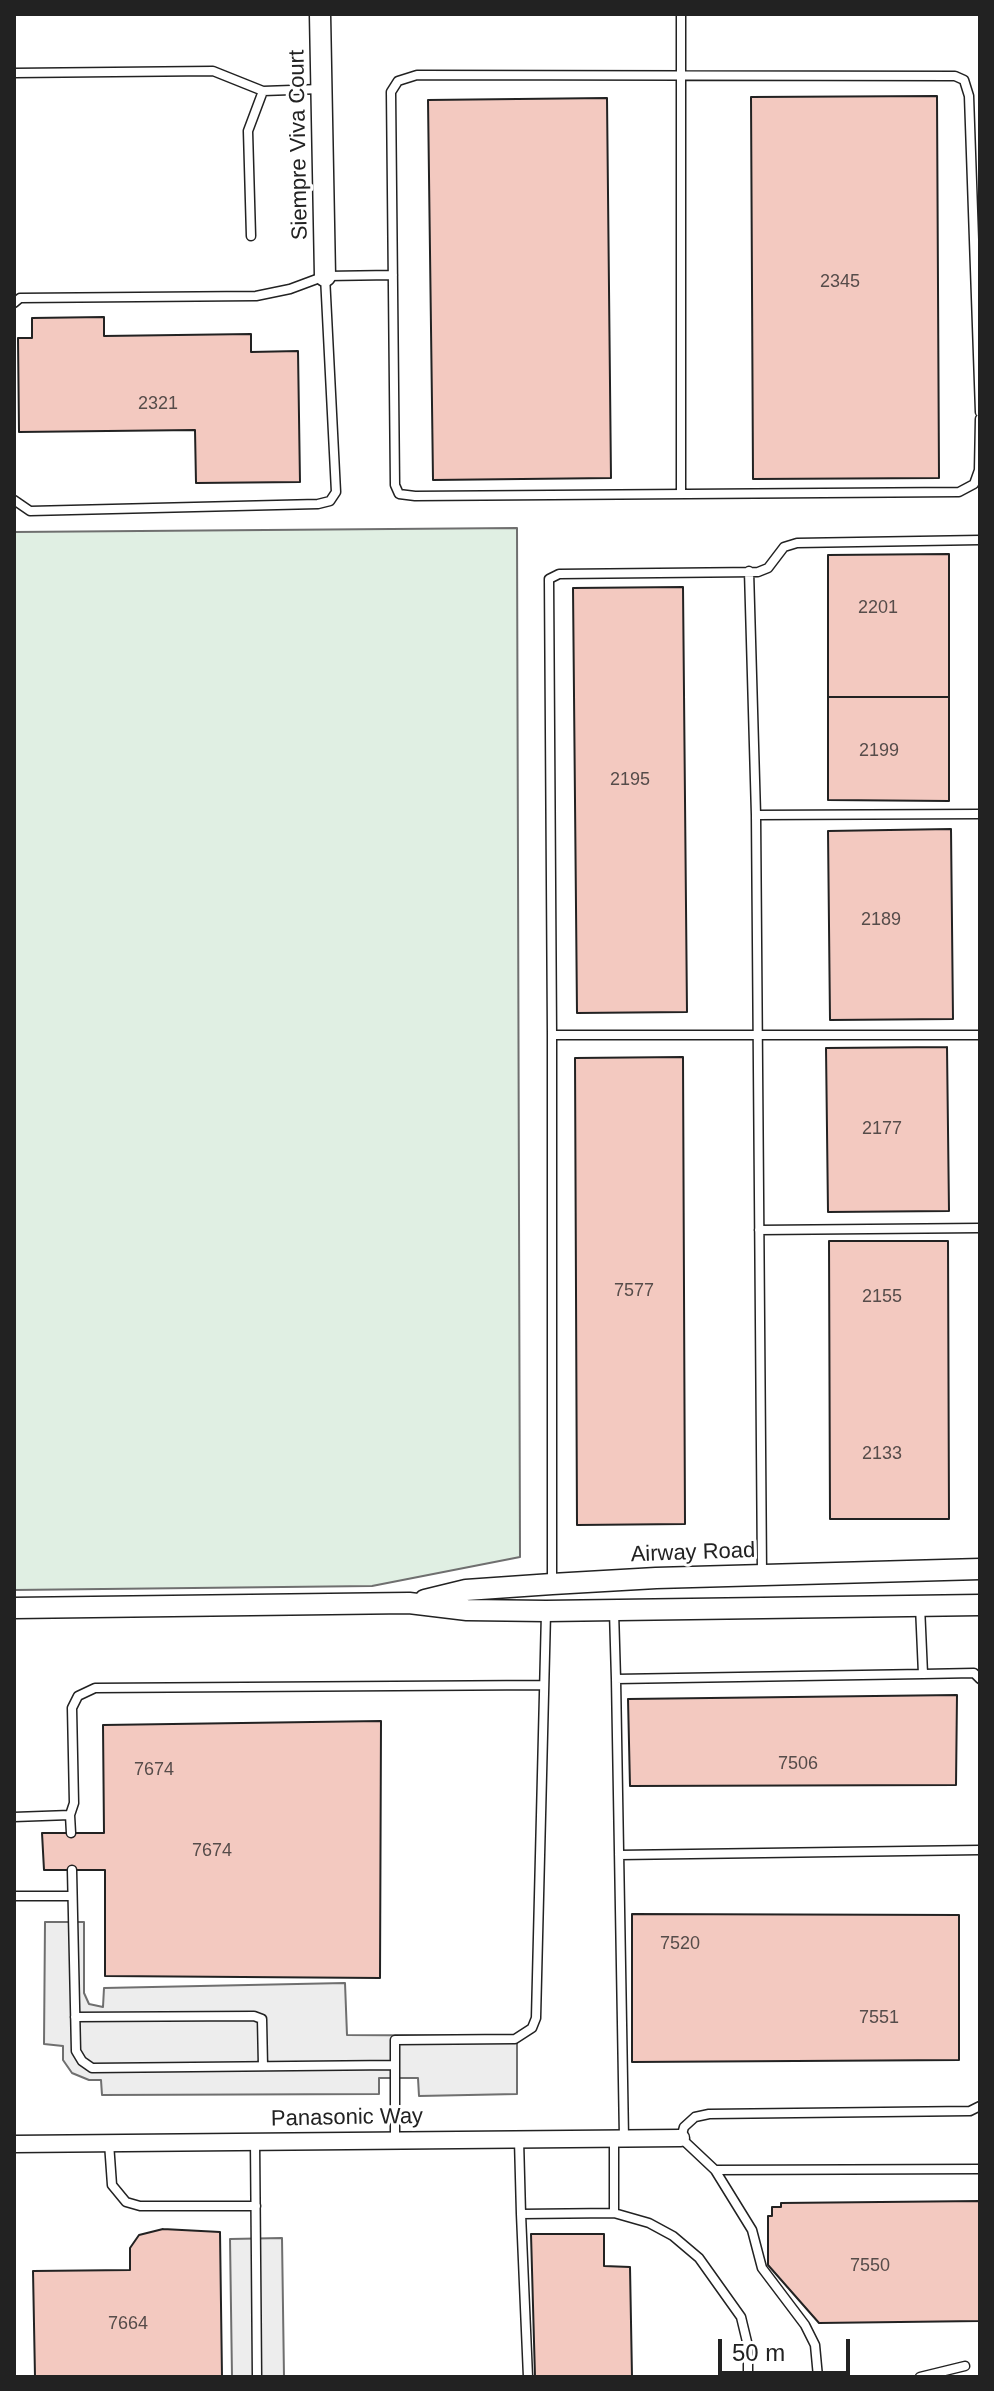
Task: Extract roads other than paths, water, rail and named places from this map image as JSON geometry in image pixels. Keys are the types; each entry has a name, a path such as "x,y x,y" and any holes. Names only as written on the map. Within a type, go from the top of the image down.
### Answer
{"street":[{"name":"Siempre Viva Court","path":"320,14 325,276"},
{"name":"Airway Road","path":"409,1603 466,1590 552,1584 980,1569"},
{"name":"Airway Road","path":"14,1608 409,1603 467,1610 546,1611 980,1605"},
{"name":"Panasonic Way","path":"14,2144 681,2138"}],"lane":[{"path":"681,14 681,494"},
{"path":"14,73 213,71 263,91 322,89"},
{"path":"980,412 978,281 969,96 964,80 955,76 417,75 398,81 391,92 395,485 399,494 959,492 974,484 979,470 980,419"},
{"path":"251,236 248,131 263,91"},
{"path":"14,303 20,298 256,296 290,289 325,276 393,275"},
{"path":"14,500 30,511 318,504 330,501 336,492 325,276"},
{"path":"552,1584 549,579 559,574 749,571 768,568 784,547 797,543 980,540"},
{"path":"749,571 756,815 762,1575"},
{"path":"756,815 980,814"},
{"path":"552,1035 980,1035"},
{"path":"759,1230 980,1228"},
{"path":"920,1606 923,1674"},
{"path":"614,1610 619,1855 619,2138 614,2213"},
{"path":"395,2139 395,2040 515,2039 532,2028 536,2018 546,1611"},
{"path":"616,1679 974,1673 980,1679"},
{"path":"71,1833 70,1815 74,1803 72,1708 78,1696 95,1688 544,1685"},
{"path":"14,1817 70,1815"},
{"path":"619,1855 980,1850"},
{"path":"72,1870 76,2051 82,2061 92,2068 395,2065"},
{"path":"14,1896 72,1896"},
{"path":"75,2017 254,2016 262,2019 263,2066"},
{"path":"818,2377 815,2345 805,2325 762,2268 752,2230 715,2170 681,2138 684,2127 695,2117 709,2114 970,2111 980,2106"},
{"path":"519,2138 528,2377"},
{"path":"255,2141 257,2377"},
{"path":"109,2143 112,2185 126,2202 140,2206 256,2206"},
{"path":"715,2170 980,2169"},
{"path":"521,2214 614,2213 649,2223 673,2236 699,2258 741,2317 748,2346 748,2377"},
{"path":"920,2377 965,2366"}]}
